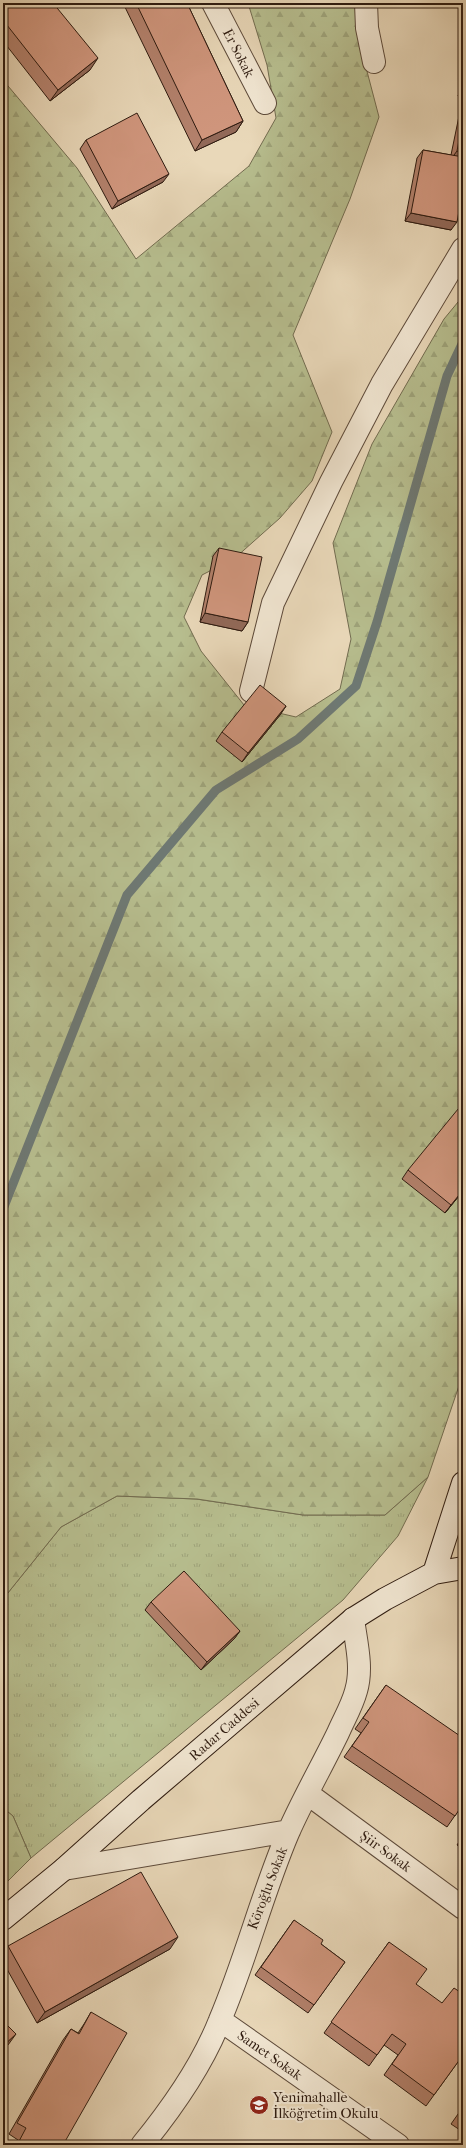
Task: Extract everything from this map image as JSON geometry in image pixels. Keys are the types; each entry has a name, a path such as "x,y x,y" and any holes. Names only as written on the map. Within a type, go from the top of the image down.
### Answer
{"street":[{"name":"Er Sokak","path":"213,3 265,103"},
{"path":"366,3 367,28 374,62"},
{"path":"251,691 273,603 382,384 463,249"},
{"path":"434,1572 463,1483"},
{"name":"Radar Caddesi","path":"3,1919 64,1869 147,1795 353,1619 385,1599 434,1572 463,1568"},
{"name":"Köroğlu Sokak","path":"142,2145 163,2120 201,2061 220,2020 263,1896 288,1832 308,1794 356,1691 360,1670 353,1619"},
{"name":"Şiir Sokak","path":"308,1794 463,1908"},
{"path":"64,1869 288,1832"},
{"name":"Samet Sokak","path":"220,2020 398,2145"}],"green space":[{"path":"248,3 358,3 358,37 379,117 350,199 293,335 332,432 312,481 280,518 235,558 202,575 184,617 201,651 244,705 296,717 340,689 351,639 333,543 372,444 444,319 463,296 463,1374 428,1477 385,1515 303,1515 197,1499 117,1496 61,1527 3,1599 3,80 77,168 136,259 249,166 276,118 267,65"},
{"path":"428,1477 398,1536 343,1600 31,1858 13,1816 3,1808 3,1599 61,1527 117,1496 196,1499 303,1515 385,1515"},
{"path":"3,1808 13,1816 31,1858 3,1886"}],"building":[{"path":"3,3 53,3 98,58 58,90 3,20"},
{"path":"136,3 187,3 243,121 202,140"},
{"path":"137,113 169,174 118,201 86,140"},
{"path":"463,118 463,152 457,151"},
{"path":"423,150 463,157 463,189 457,222 411,213"},
{"path":"219,548 262,557 248,622 205,613"},
{"path":"260,685 286,706 248,753 222,732"},
{"path":"463,1103 463,1190 451,1205 408,1170"},
{"path":"184,1571 240,1631 207,1662 151,1602"},
{"path":"386,1685 463,1738 463,1804 455,1816 352,1746 369,1722 363,1718"},
{"path":"141,1872 178,1937 45,2012 8,1946"},
{"path":"294,1920 323,1940 321,1944 345,1962 314,2005 261,1967"},
{"path":"389,1942 427,1969 416,1984 442,2003 454,1988 463,1994 463,2055 434,2095 392,2064 406,2044 392,2034 377,2055 331,2022"},
{"path":"91,2012 127,2033 63,2145 17,2145 26,2128 17,2123 71,2029 79,2034"},
{"path":"3,2021 16,2034 3,2046"},
{"path":"463,2107 463,2115 459,2113"}],"waterway":[{"path":"3,1209 127,895 216,790 298,739 356,686 377,622 447,376 463,342"}],"place":[{"name":"Yenimahalle İlköğretim Okulu","path":"259,2105"}]}
